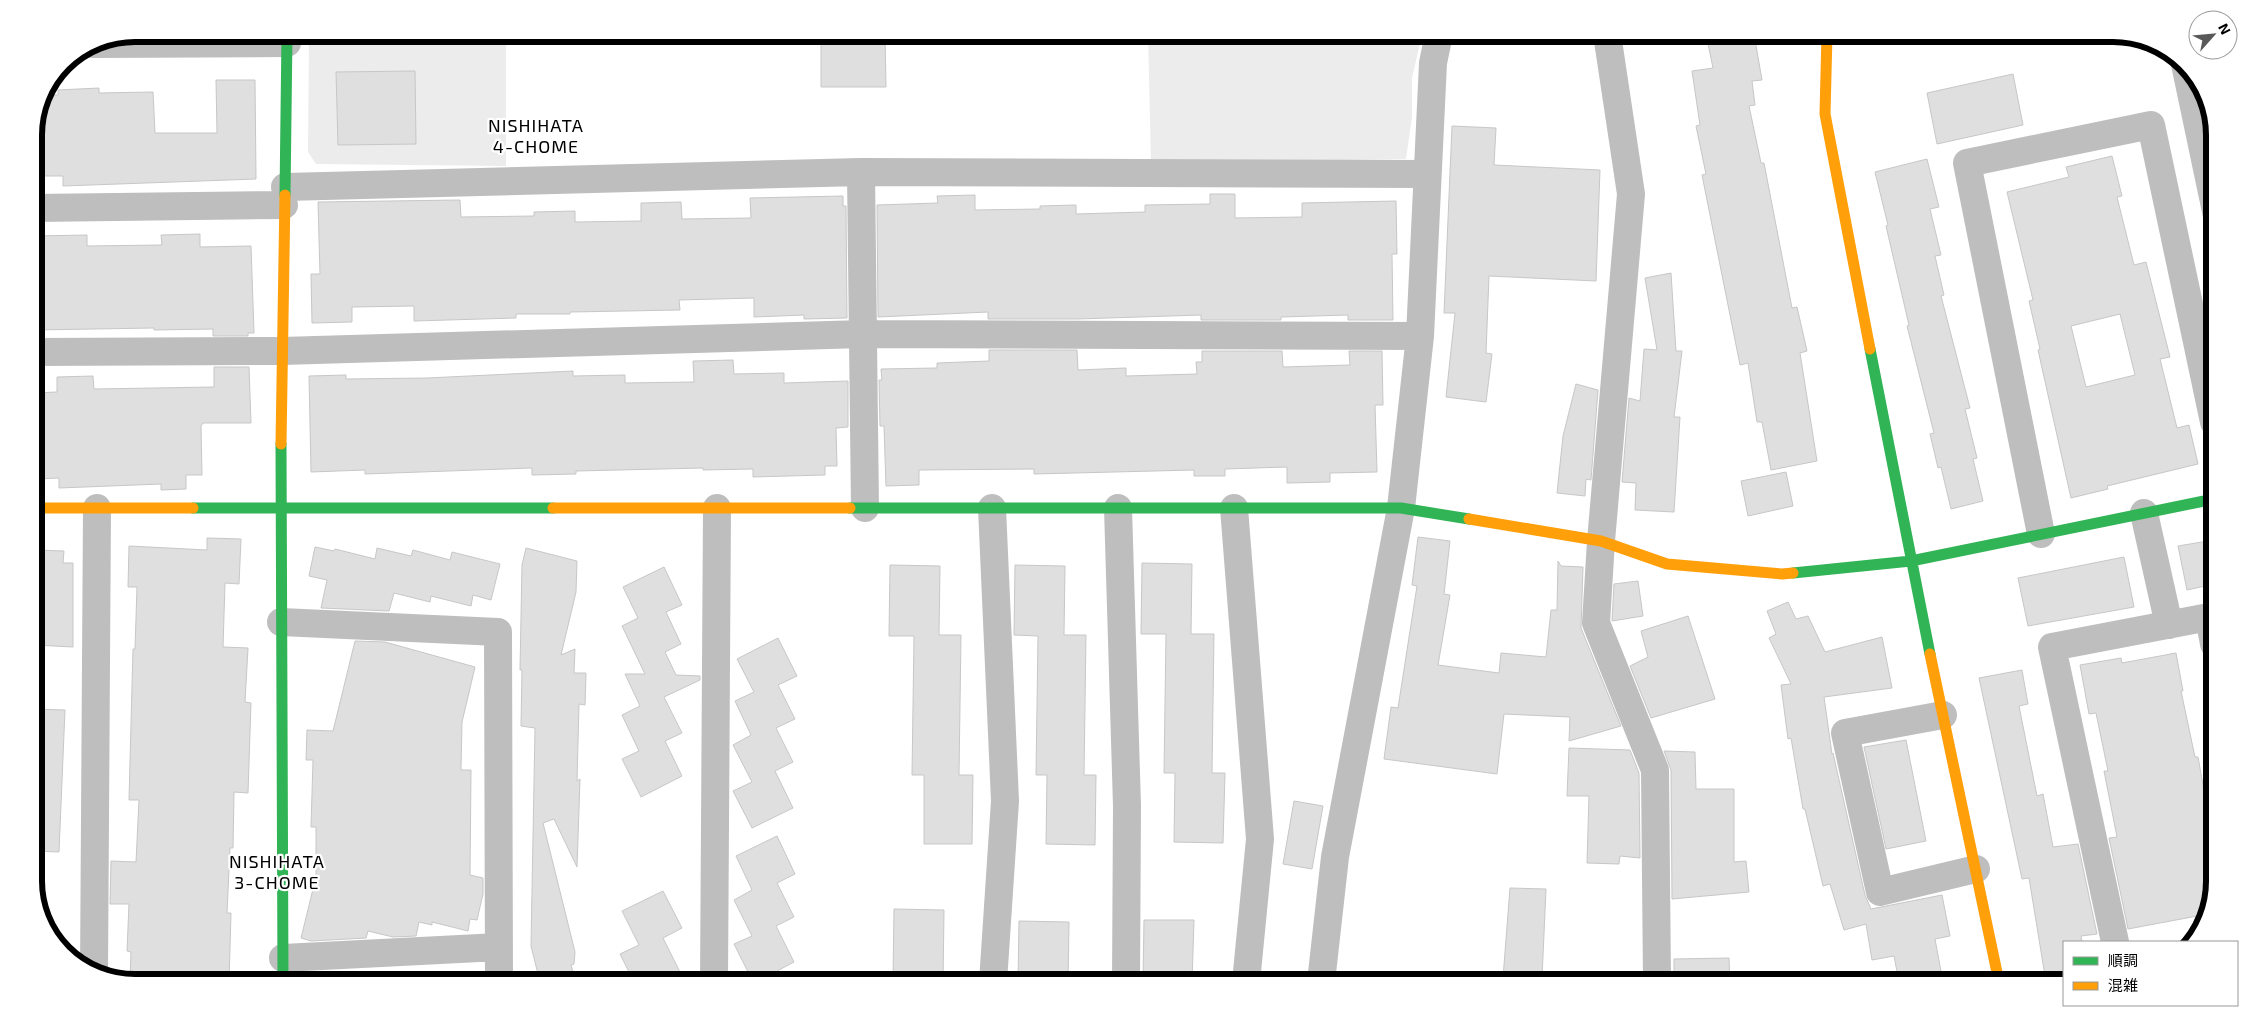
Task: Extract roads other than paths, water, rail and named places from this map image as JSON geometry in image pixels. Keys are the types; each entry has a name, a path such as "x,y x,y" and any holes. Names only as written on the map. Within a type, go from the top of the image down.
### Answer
{"street":[{"path":"122,43 158,42"},
{"path":"287,42 280,508 283,970 499,947"},
{"path":"1322,974 1335,858 1401,508 1420,336 1432,64 1437,42"},
{"path":"1608,42 1631,194 1600,541 1596,623 1655,770 1657,974"},
{"path":"1827,42 1825,114 1911,561 1997,974"},
{"path":"2041,534 1967,163 2150,125 2205,382"},
{"path":"43,208 861,172 1427,174"},
{"path":"861,172 865,508"},
{"path":"43,352 282,351 863,334 1420,336"},
{"path":"43,508 1401,508 1600,541 1667,564 1782,574 1911,561 2205,501"},
{"path":"94,963 97,508"},
{"path":"714,974 717,508"},
{"path":"992,508 1005,801 994,974"},
{"path":"1118,508 1126,806 1126,974"},
{"path":"1234,508 1260,839 1247,974"},
{"path":"2144,513 2169,624"},
{"path":"2115,941 2052,647 2206,618"},
{"path":"281,622 498,632 499,974"},
{"path":"1943,715 1845,732 1880,892 1976,869"}],"district":[{"name":"NISHIHATA 4-CHOME","path":"536,135"},
{"name":"NISHIHATA 3-CHOME","path":"277,871"}]}
